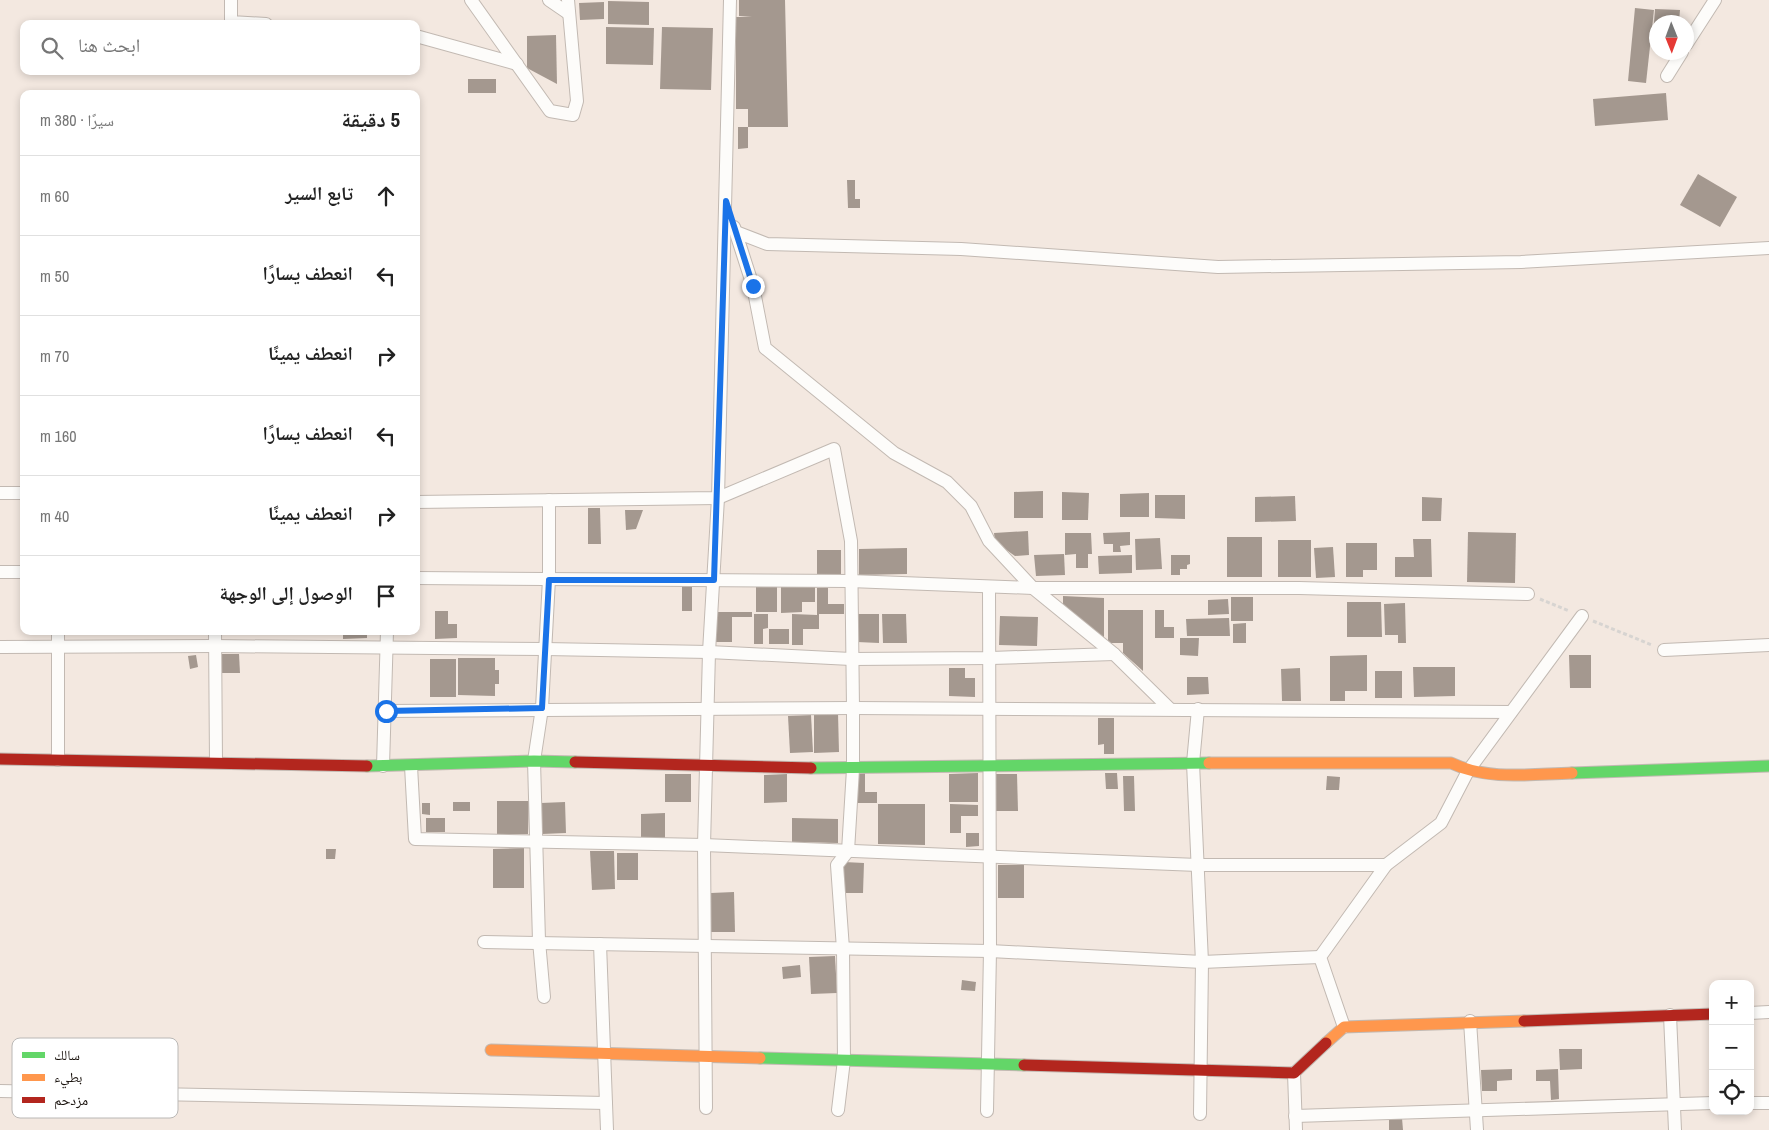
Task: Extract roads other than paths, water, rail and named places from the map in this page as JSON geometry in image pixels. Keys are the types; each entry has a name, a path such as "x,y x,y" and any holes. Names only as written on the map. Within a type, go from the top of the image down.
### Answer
{"street":[{"path":"231,0 231,20"},
{"path":"472,0 550,111 573,115 577,100 568,6 549,0"},
{"path":"706,1108 704,845 709,652 718,498 730,0"},
{"path":"1694,33 1715,0"},
{"path":"420,37 517,64"},
{"path":"1667,76 1677,60"},
{"path":"726,201 753,286 765,348 894,453 947,482 971,506 989,541 1033,588 1114,654 1170,709"},
{"path":"736,232 767,244 961,249 1218,267 1521,262 1769,248"},
{"path":"420,502 718,498 834,449 851,541 853,708 853,769 848,852 837,865 843,949 844,1060 838,1110"},
{"path":"0,493 20,494"},
{"path":"544,997 539,941 534,761 542,708 549,580 549,500"},
{"path":"0,572 20,572"},
{"path":"420,578 850,582 1033,588 1289,588 1528,594"},
{"path":"987,1111 990,951 988,767 991,658 989,587"},
{"path":"1320,957 1386,865 1441,823 1468,771 1582,616"},
{"path":"58,635 58,760"},
{"path":"215,635 216,762"},
{"path":"383,766 387,635"},
{"path":"0,647 214,646 545,649 709,652 851,659 991,658 1114,654"},
{"path":"1664,650 1769,646"},
{"path":"386,711 542,708 989,708 1511,712"},
{"path":"1198,709 1193,763 1202,962 1200,1114"},
{"path":"0,759 383,766 534,761 853,769 1193,763 1451,763 1468,771 1499,775 1769,766"},
{"path":"411,766 415,839 704,845 1198,865 1386,865"},
{"path":"484,942 539,941 704,948 990,951 1202,962 1320,957"},
{"path":"600,944 607,1130"},
{"path":"1320,957 1344,1027"},
{"path":"1754,1013 1769,1012"},
{"path":"491,1050 1294,1073 1344,1027 1470,1021 1709,1014"},
{"path":"1670,1015 1675,1130"},
{"path":"1470,1021 1477,1130"},
{"path":"1294,1073 1296,1130"},
{"path":"178,1095 606,1103"},
{"path":"1296,1116 1709,1103"},
{"path":"1754,1103 1769,1103"}]}
